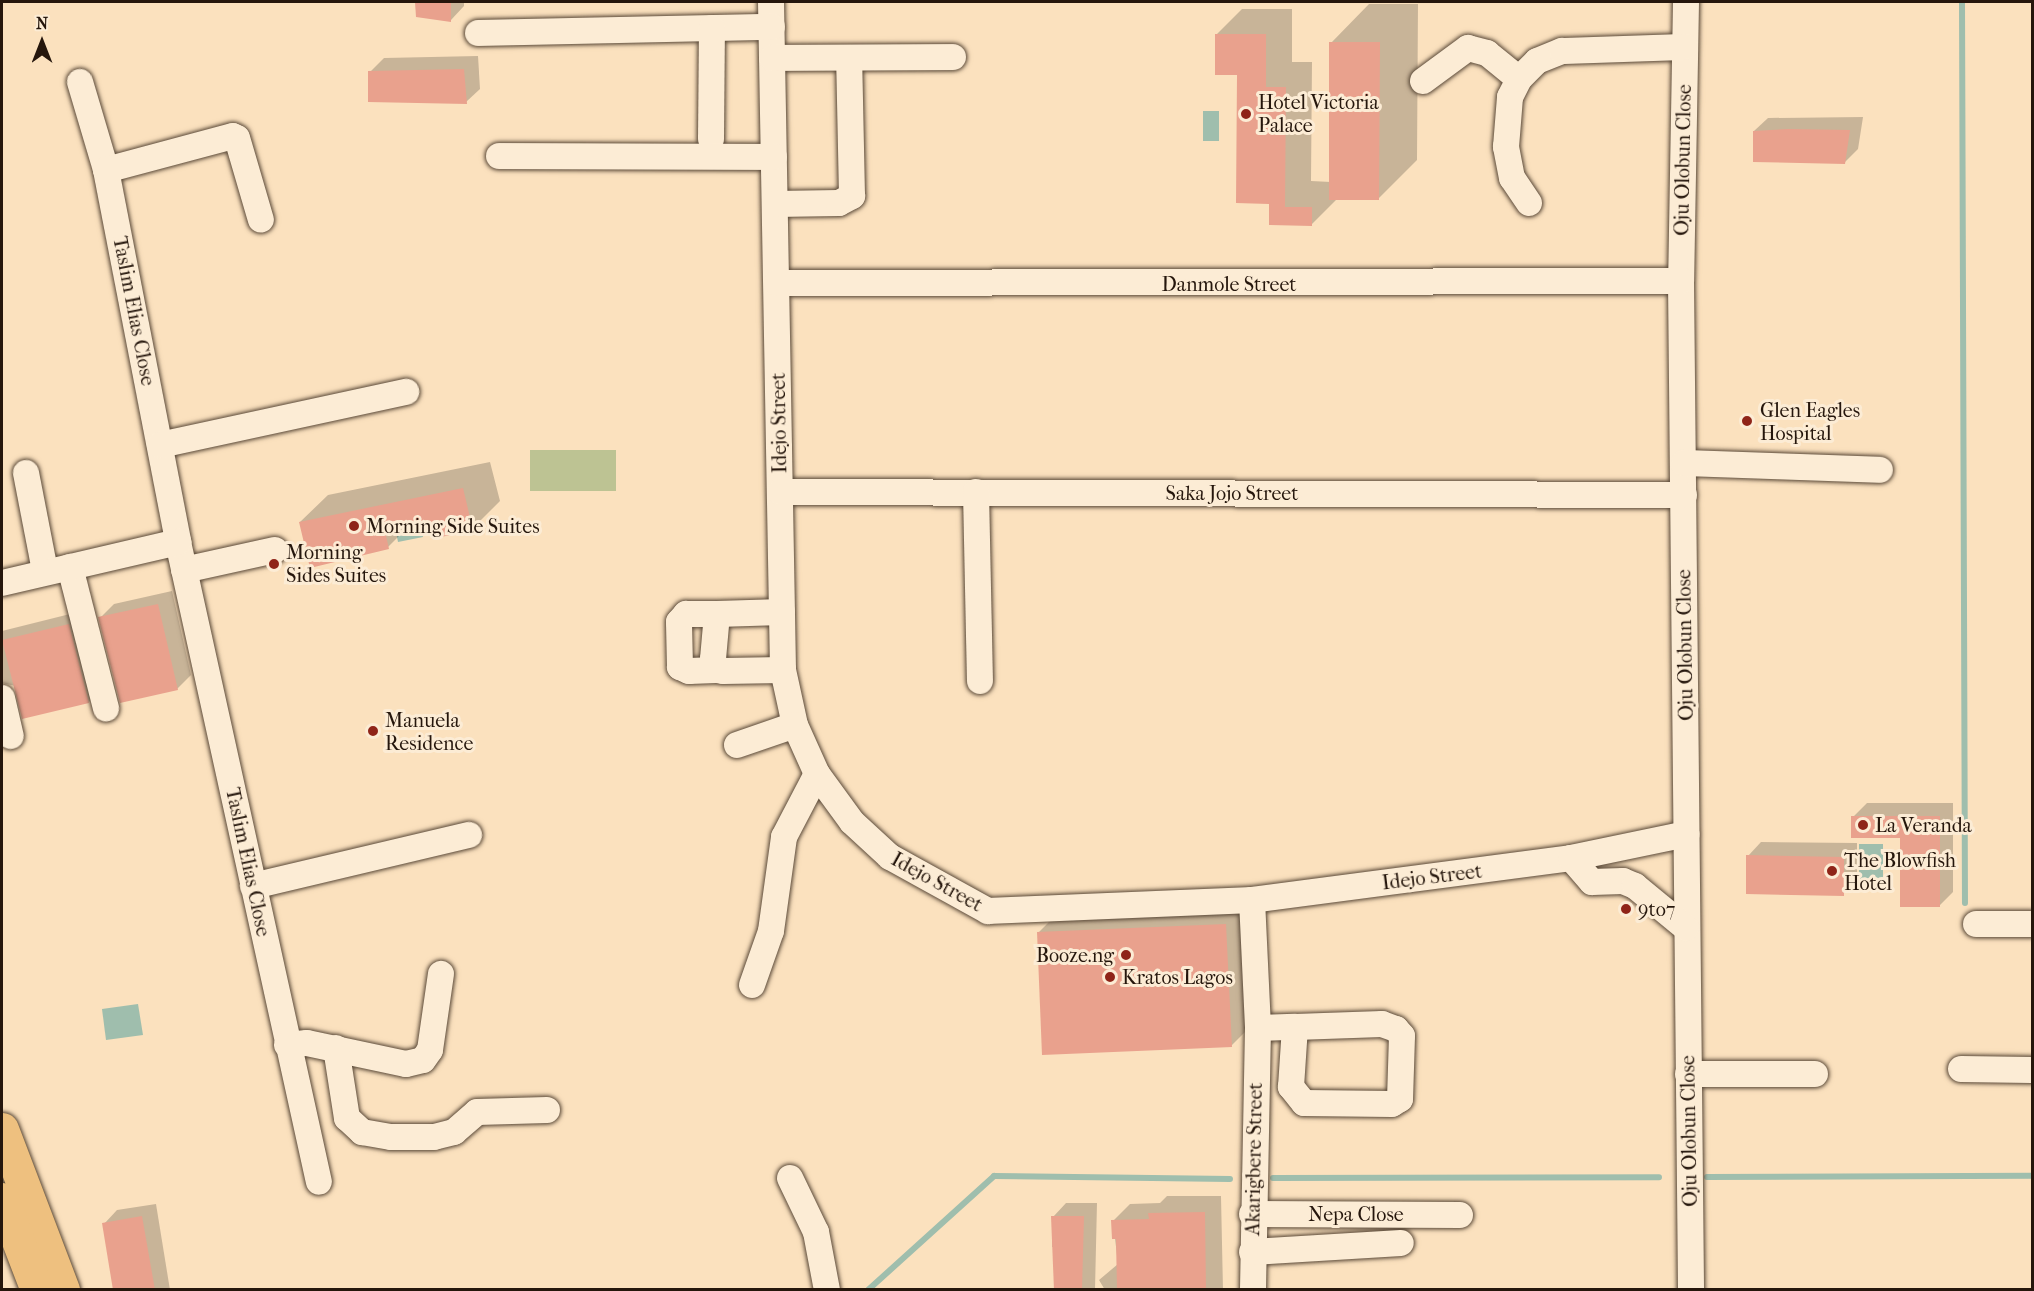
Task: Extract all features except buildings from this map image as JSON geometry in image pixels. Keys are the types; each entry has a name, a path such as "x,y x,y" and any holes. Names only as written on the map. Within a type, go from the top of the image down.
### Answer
{"highway":[{"path":"2,1129 12,1205 37,1290"},
{"path":"12,1205 63,1290"}],"street":[{"name":"Idejo Street","path":"771,2 783,670 795,725 817,774 852,822 890,857 988,911 1252,900 1571,858 1688,834"},
{"name":"Oju Olobun Close","path":"1686,2 1681,281 1691,1290"},
{"path":"478,33 772,27"},
{"path":"711,139 712,28"},
{"path":"1529,203 1512,178 1506,147 1510,97 1519,78 1543,58 1562,51 1685,47"},
{"path":"1423,81 1468,48 1487,52 1519,78"},
{"path":"772,58 953,57"},
{"path":"775,204 839,203 852,196 849,58"},
{"name":"Taslim Elias Close","path":"80,82 106,170 178,542 287,1044 320,1182"},
{"path":"106,170 233,136 237,138 261,220"},
{"path":"499,156 774,157"},
{"name":"Danmole Street","path":"777,283 1681,281"},
{"path":"160,445 406,392"},
{"path":"1684,463 1880,470"},
{"path":"26,474 45,571"},
{"name":"Saka Jojo Street","path":"780,492 1684,495"},
{"path":"976,492 980,681"},
{"path":"2,583 45,571 178,542"},
{"path":"184,570 275,550"},
{"path":"70,567 106,708"},
{"path":"782,612 686,614 679,622 680,667 689,671 783,670"},
{"path":"716,670 713,659 717,614"},
{"path":"2,698 11,736"},
{"path":"737,745 795,725"},
{"path":"752,985 771,931 784,837 817,774"},
{"path":"253,886 469,835"},
{"path":"1571,858 1592,882 1623,881 1635,886 1686,928"},
{"name":"Akarigbere Street","path":"1252,900 1258,1028 1252,1214 1253,1290"},
{"path":"1976,924 2032,924"},
{"path":"287,1044 336,1048 405,1064 423,1059 430,1050 441,974"},
{"path":"1258,1028 1382,1024 1396,1029 1402,1036 1400,1099 1392,1104 1304,1103 1292,1087 1294,1027"},
{"path":"336,1048 347,1118 362,1132 391,1137 434,1137 454,1132 477,1112 547,1110"},
{"path":"1960,1069 2032,1070"},
{"path":"1688,1074 1815,1074"},
{"path":"790,1178 816,1232 826,1290"},
{"name":"Nepa Close","path":"1252,1214 1460,1215"},
{"path":"1252,1252 1401,1243"}],"green space":[{"path":"530,450 616,450 616,491 530,491"}],"shaded area":[{"path":"1203,111 1219,111 1219,141 1203,141"},
{"path":"421,526 423,537 398,542 396,532"},
{"path":"1859,844 1883,844 1883,890 1859,890"},
{"path":"138,1004 143,1035 106,1040 102,1009"}],"waterway":[{"path":"1962,2 1965,903"},
{"path":"868,1290 994,1176 1230,1179"},
{"path":"1707,1177 2032,1176"},
{"path":"1273,1178 1659,1177"}],"place":[{"name":"Hotel Victoria Palace","path":"1246,114"},
{"name":"Glen Eagles Hospital","path":"1747,421"},
{"name":"Morning Side Suites","path":"354,526"},
{"name":"Morning Sides Suites","path":"274,564"},
{"name":"Manuela Residence","path":"373,731"},
{"name":"La Veranda","path":"1863,825"},
{"name":"The Blowfish Hotel","path":"1832,871"},
{"name":"9to7","path":"1626,909"},
{"name":"Booze.ng","path":"1126,955"},
{"name":"Kratos Lagos","path":"1110,977"}]}
